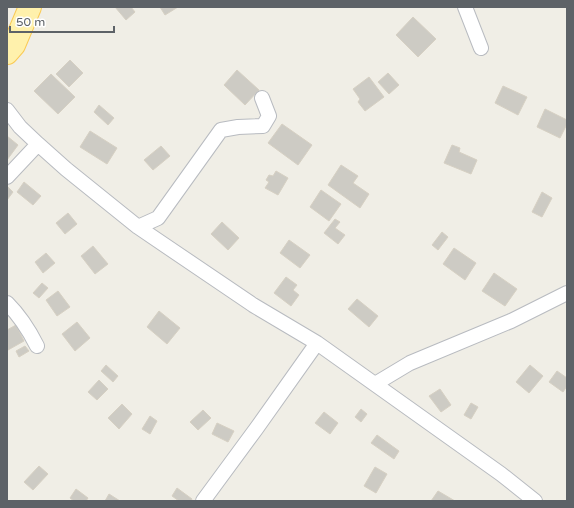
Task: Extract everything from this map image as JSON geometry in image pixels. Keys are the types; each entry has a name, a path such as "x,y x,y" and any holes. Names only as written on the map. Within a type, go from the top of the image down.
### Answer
{"main road":[{"path":"7,53 14,45 30,7"}],"street":[{"path":"465,7 481,48"},
{"path":"138,228 158,218 221,130 238,127 263,126 269,116 262,98"},
{"path":"7,110 20,127 38,144 138,228 253,305 317,343 501,474 536,501"},
{"path":"7,177 38,144"},
{"path":"375,384 410,363 511,322 567,293"},
{"path":"7,303 19,315 37,346"},
{"path":"203,501 317,343"}],"building":[{"path":"115,7 131,7 135,12 126,20"},
{"path":"160,7 178,7 165,15"},
{"path":"413,17 436,39 418,57 396,35"},
{"path":"70,60 83,73 69,87 56,74"},
{"path":"237,70 259,90 245,105 224,85"},
{"path":"388,73 399,85 389,94 378,82"},
{"path":"51,74 75,97 58,114 34,91"},
{"path":"369,77 384,97 365,111 358,102 360,99 353,89"},
{"path":"503,86 527,97 518,115 495,103"},
{"path":"99,105 114,118 108,125 94,112"},
{"path":"545,109 567,120 567,124 560,138 537,127"},
{"path":"282,124 312,145 298,165 268,143"},
{"path":"90,131 117,148 107,164 80,147"},
{"path":"7,136 18,145 7,160"},
{"path":"452,145 460,148 459,152 477,160 471,174 444,163"},
{"path":"161,146 170,156 153,170 144,160"},
{"path":"341,165 358,176 353,183 369,194 360,208 328,185"},
{"path":"276,171 288,178 278,195 265,188 269,182 266,180 269,175 273,176"},
{"path":"24,182 41,196 33,205 17,192"},
{"path":"7,186 13,192 7,200"},
{"path":"321,190 341,204 329,221 310,207"},
{"path":"542,192 552,198 542,217 532,212"},
{"path":"68,213 77,224 65,234 56,223"},
{"path":"335,219 340,222 335,228 345,235 338,244 324,233"},
{"path":"222,222 239,238 228,250 211,234"},
{"path":"442,232 448,237 438,250 432,245"},
{"path":"289,240 310,255 300,268 280,253"},
{"path":"93,246 108,264 95,274 81,256"},
{"path":"454,248 476,263 465,280 443,264"},
{"path":"46,253 55,263 43,273 35,262"},
{"path":"494,273 517,289 505,306 482,291"},
{"path":"286,277 297,285 293,290 299,295 291,306 274,293"},
{"path":"42,283 48,288 39,298 33,293"},
{"path":"58,291 70,307 57,316 46,300"},
{"path":"357,299 378,316 369,327 348,309"},
{"path":"159,311 180,328 167,344 147,327"},
{"path":"77,322 90,338 75,351 62,334"},
{"path":"16,325 24,341 8,350 7,330"},
{"path":"25,346 29,351 19,357 16,351"},
{"path":"106,365 118,376 113,382 101,371"},
{"path":"530,365 543,376 529,393 516,382"},
{"path":"557,371 567,378 567,386 563,392 549,382"},
{"path":"99,380 108,389 97,400 88,392"},
{"path":"440,389 451,405 441,412 429,396"},
{"path":"471,403 478,407 471,419 464,415"},
{"path":"122,404 132,414 119,429 108,418"},
{"path":"361,409 367,414 361,422 355,417"},
{"path":"203,410 211,418 198,430 190,422"},
{"path":"324,412 338,423 330,434 315,423"},
{"path":"150,416 157,421 150,434 142,429"},
{"path":"217,423 234,431 228,442 212,434"},
{"path":"377,435 399,451 394,459 371,443"},
{"path":"39,466 48,474 33,490 24,482"},
{"path":"375,467 387,474 376,493 364,486"},
{"path":"177,488 192,499 191,501 179,501 172,496"},
{"path":"76,489 88,498 86,501 74,501 70,498"},
{"path":"438,491 455,501 431,501"},
{"path":"109,494 120,501 105,501"}]}
